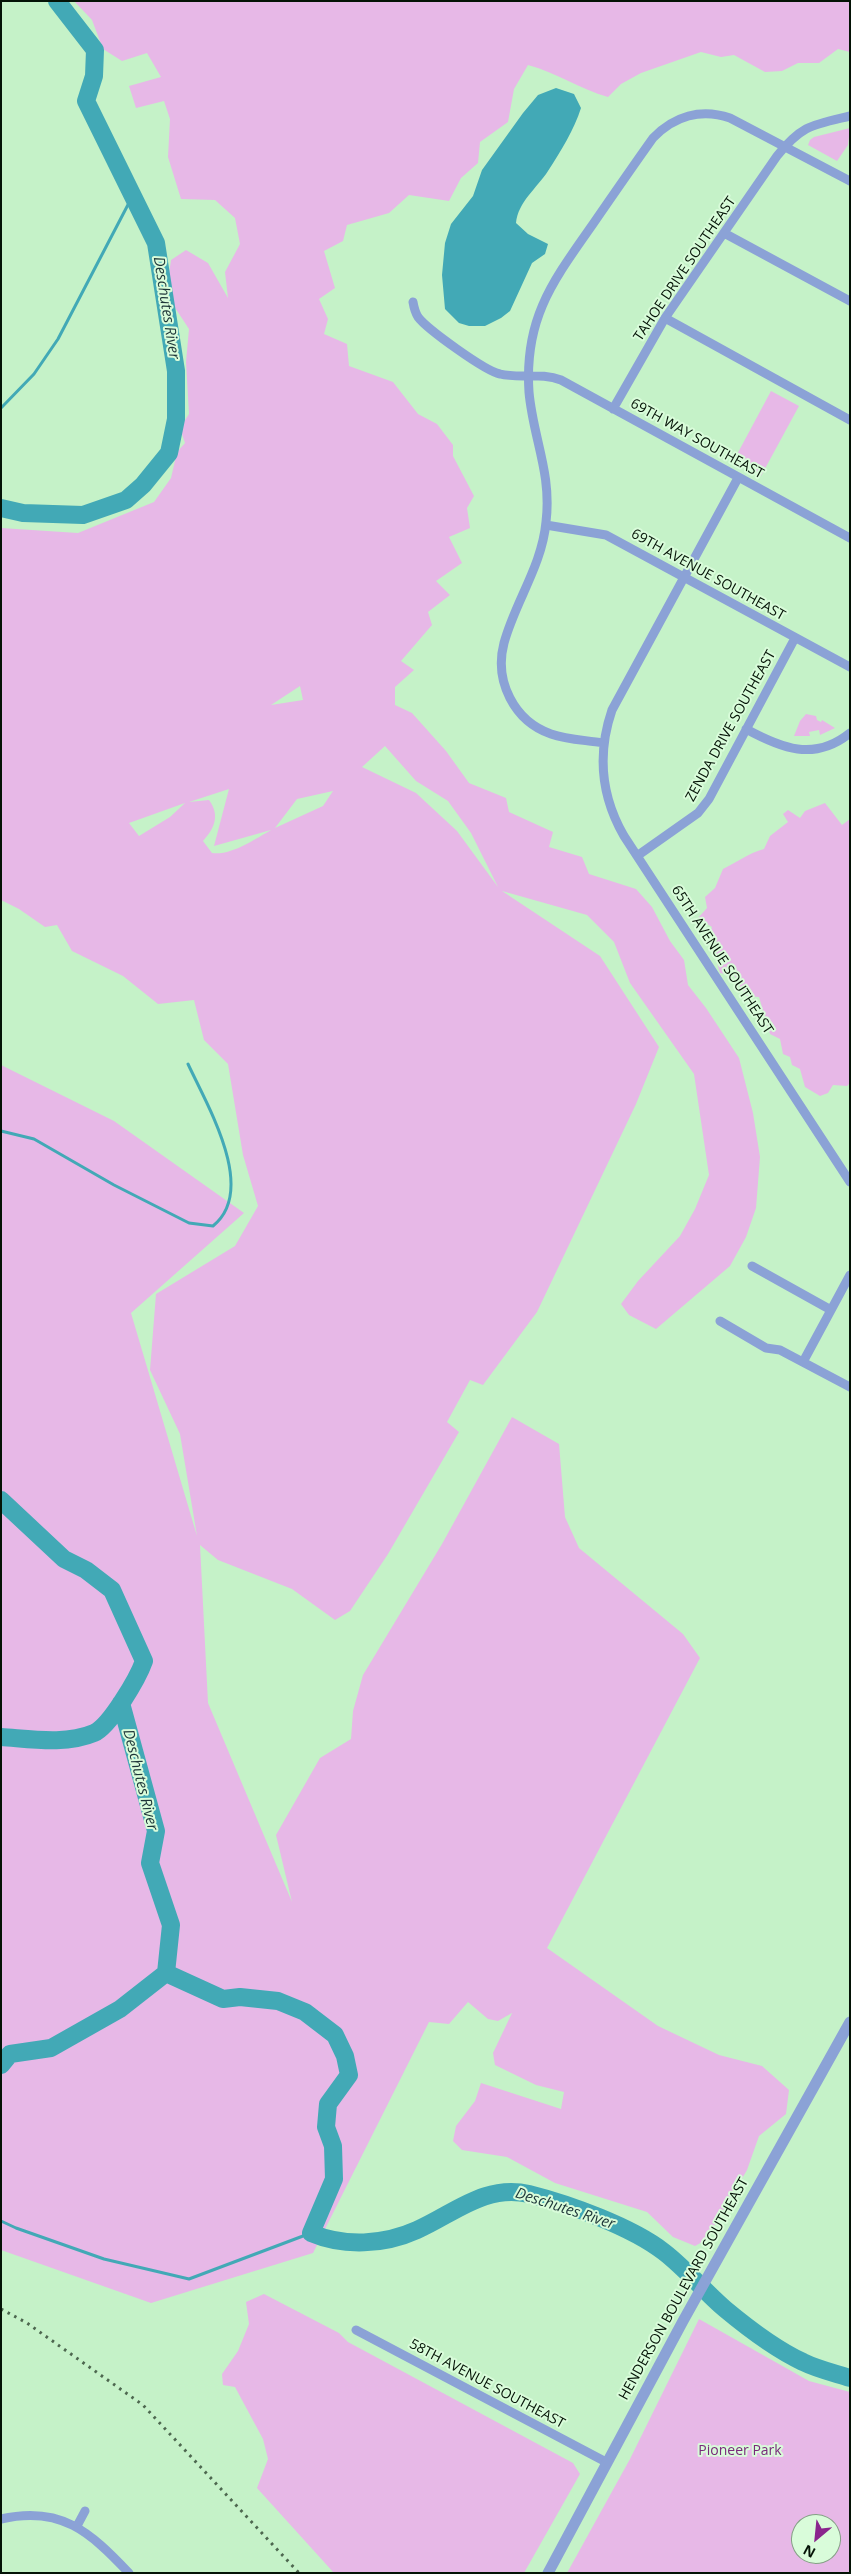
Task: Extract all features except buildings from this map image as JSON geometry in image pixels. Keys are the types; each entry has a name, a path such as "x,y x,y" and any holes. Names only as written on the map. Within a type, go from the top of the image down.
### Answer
{"street":[{"path":"603,743 559,736 541,730 517,710 505,689 502,667 504,643 534,570 546,525 547,486 530,397 529,376 534,328 550,287 660,130 674,120 691,114 720,114 850,182"},
{"name":"TAHOE DRIVE SOUTHEAST","path":"614,409 665,318 784,147 807,126 850,116"},
{"path":"724,233 850,301"},
{"name":"69TH WAY SOUTHEAST","path":"413,302 415,311 425,324 485,368 500,374 552,377 850,538"},
{"path":"665,318 850,420"},
{"name":"65TH AVENUE SOUTHEAST","path":"738,478 683,576 609,718 603,743 603,779 610,810 637,856 850,1182"},
{"name":"69TH AVENUE SOUTHEAST","path":"546,525 606,535 850,667"},
{"name":"ZENDA DRIVE SOUTHEAST","path":"637,856 698,814 709,799 795,638"},
{"path":"746,729 783,747 806,750 835,743 850,733"},
{"path":"752,1266 830,1310"},
{"path":"803,1362 850,1275"},
{"path":"720,1321 766,1348 780,1350 850,1387"},
{"name":"HENDERSON BOULEVARD SOUTHEAST","path":"548,2573 683,2321 850,2022"},
{"name":"58TH AVENUE SOUTHEAST","path":"356,2330 606,2462"},
{"path":"77,2526 85,2511"},
{"path":"1,2519 31,2515 61,2519 77,2526 101,2543 129,2573"}],"green space":[{"path":"74,1 850,1 850,52 838,49 819,63 798,63 782,71 765,72 734,55 721,57 701,52 641,73 621,84 608,97 528,65 514,89 508,122 480,142 478,163 461,178 449,201 409,195 389,213 347,225 343,241 324,251 335,288 319,299 328,319 324,334 347,344 349,366 393,382 418,414 437,424 453,445 453,456 474,496 467,508 470,528 449,537 462,563 436,581 450,595 428,612 432,625 401,661 414,670 395,687 395,705 412,713 446,751 469,783 506,798 509,812 553,832 549,847 582,857 589,874 636,889 652,907 670,941 684,960 688,985 706,1008 739,1058 753,1113 760,1157 756,1208 746,1237 730,1266 656,1329 629,1315 621,1304 638,1281 680,1236 695,1209 709,1175 694,1074 630,983 614,942 587,915 502,891 600,956 659,1047 636,1104 537,1312 483,1385 470,1380 447,1422 459,1432 388,1554 350,1611 335,1620 292,1589 218,1560 200,1545 208,1703 292,1902 276,1835 320,1758 351,1739 353,1711 363,1675 442,1544 512,1417 559,1444 565,1517 579,1548 683,1634 700,1658 547,1948 658,2026 719,2055 762,2066 789,2090 786,2114 759,2136 747,2170 706,2240 695,2246 673,2237 647,2212 555,2183 507,2157 462,2150 453,2141 456,2126 475,2101 481,2083 561,2109 564,2092 536,2085 495,2065 493,2053 512,2013 498,2021 488,2019 468,2002 449,2024 429,2022 313,2253 151,2303 1,2250 1,1065 114,1121 244,1213 131,1313 197,1536 180,1434 150,1370 156,1294 235,1246 258,1206 243,1155 228,1064 204,1040 194,1000 158,1004 123,976 72,951 57,925 45,927 19,909 1,900 1,528 78,533 154,502 171,478 177,452 185,443 180,428 189,414 186,362 189,329 166,294 171,260 186,250 208,263 228,298 225,272 240,244 235,218 215,200 181,199 168,157 170,119 164,101 136,108 129,86 161,77 147,53 122,61 103,49 92,20","holes":["300,686 303,700 271,705","385,746 416,781 448,801 471,833 498,887 457,831 416,793 362,767","229,789 214,846 271,830 235,849 227,852 212,853 203,841 211,831 215,821 214,811 209,800 189,802","333,791 323,806 275,828 297,799","185,803 170,817 139,836 129,823"]},
{"path":"850,128 848,145 837,161 808,145 814,137"},
{"path":"771,391 799,406 761,476 734,460"},
{"path":"806,714 816,716 817,720 821,722 822,720 835,728 820,735 819,730 809,732 810,736 794,736 800,721"},
{"path":"825,803 842,825 850,819 850,1083 847,1086 833,1085 828,1093 820,1096 805,1087 800,1069 792,1065 790,1057 783,1054 780,1039 770,1034 759,997 745,996 735,976 720,973 709,936 712,927 698,918 707,908 705,897 715,888 723,869 748,855 764,849 770,836 788,822 783,814 788,810 800,818 805,811"},
{"path":"264,2294 339,2333 348,2342 573,2463 580,2474 524,2573 334,2573 257,2488 268,2459 263,2439 235,2387 223,2385 222,2374 238,2351 249,2324 246,2302"},
{"name":"Pioneer Park","path":"699,2319 809,2381 850,2392 850,2573 567,2573 630,2459"}],"water":[{"path":"556,88 574,94 581,108 567,140 548,171 520,208 516,223 528,234 548,244 545,254 532,263 510,311 485,326 469,326 459,323 445,309 442,275 445,243 451,224 473,196 482,170 523,113 538,95"}],"waterway":[{"name":"Deschutes River","path":"1,508 23,513 83,515 126,500 143,485 169,453 176,419 176,371 156,243 86,101 94,76 95,50 57,1"},
{"path":"1,408 34,374 58,339 132,197"},
{"path":"1,1131 34,1139 114,1185 189,1223 213,1226 226,1210 231,1191 230,1170 225,1147 216,1124 188,1064"},
{"name":"Deschutes River","path":"1,1500 64,1559 86,1570 112,1590 144,1661 130,1689 115,1712 94,1733 83,1737 60,1740 1,1737"},
{"name":"Deschutes River","path":"121,1703 156,1831 150,1863 171,1925 166,1973"},
{"name":"Deschutes River","path":"1,2065 10,2054 51,2048 120,2009 166,1973 223,1999 240,1997 278,2001 305,2012 335,2035 345,2056 349,2075 328,2104 326,2127 333,2146 334,2179 311,2233 324,2238 350,2242 391,2239 417,2230 484,2197 498,2193 529,2194 600,2217 651,2243 672,2259 725,2309 762,2338 808,2364 850,2378"},
{"path":"1,2221 104,2259 189,2279 311,2233"}],"railway":[{"path":"1,2309 27,2323 143,2405 299,2573"}]}
